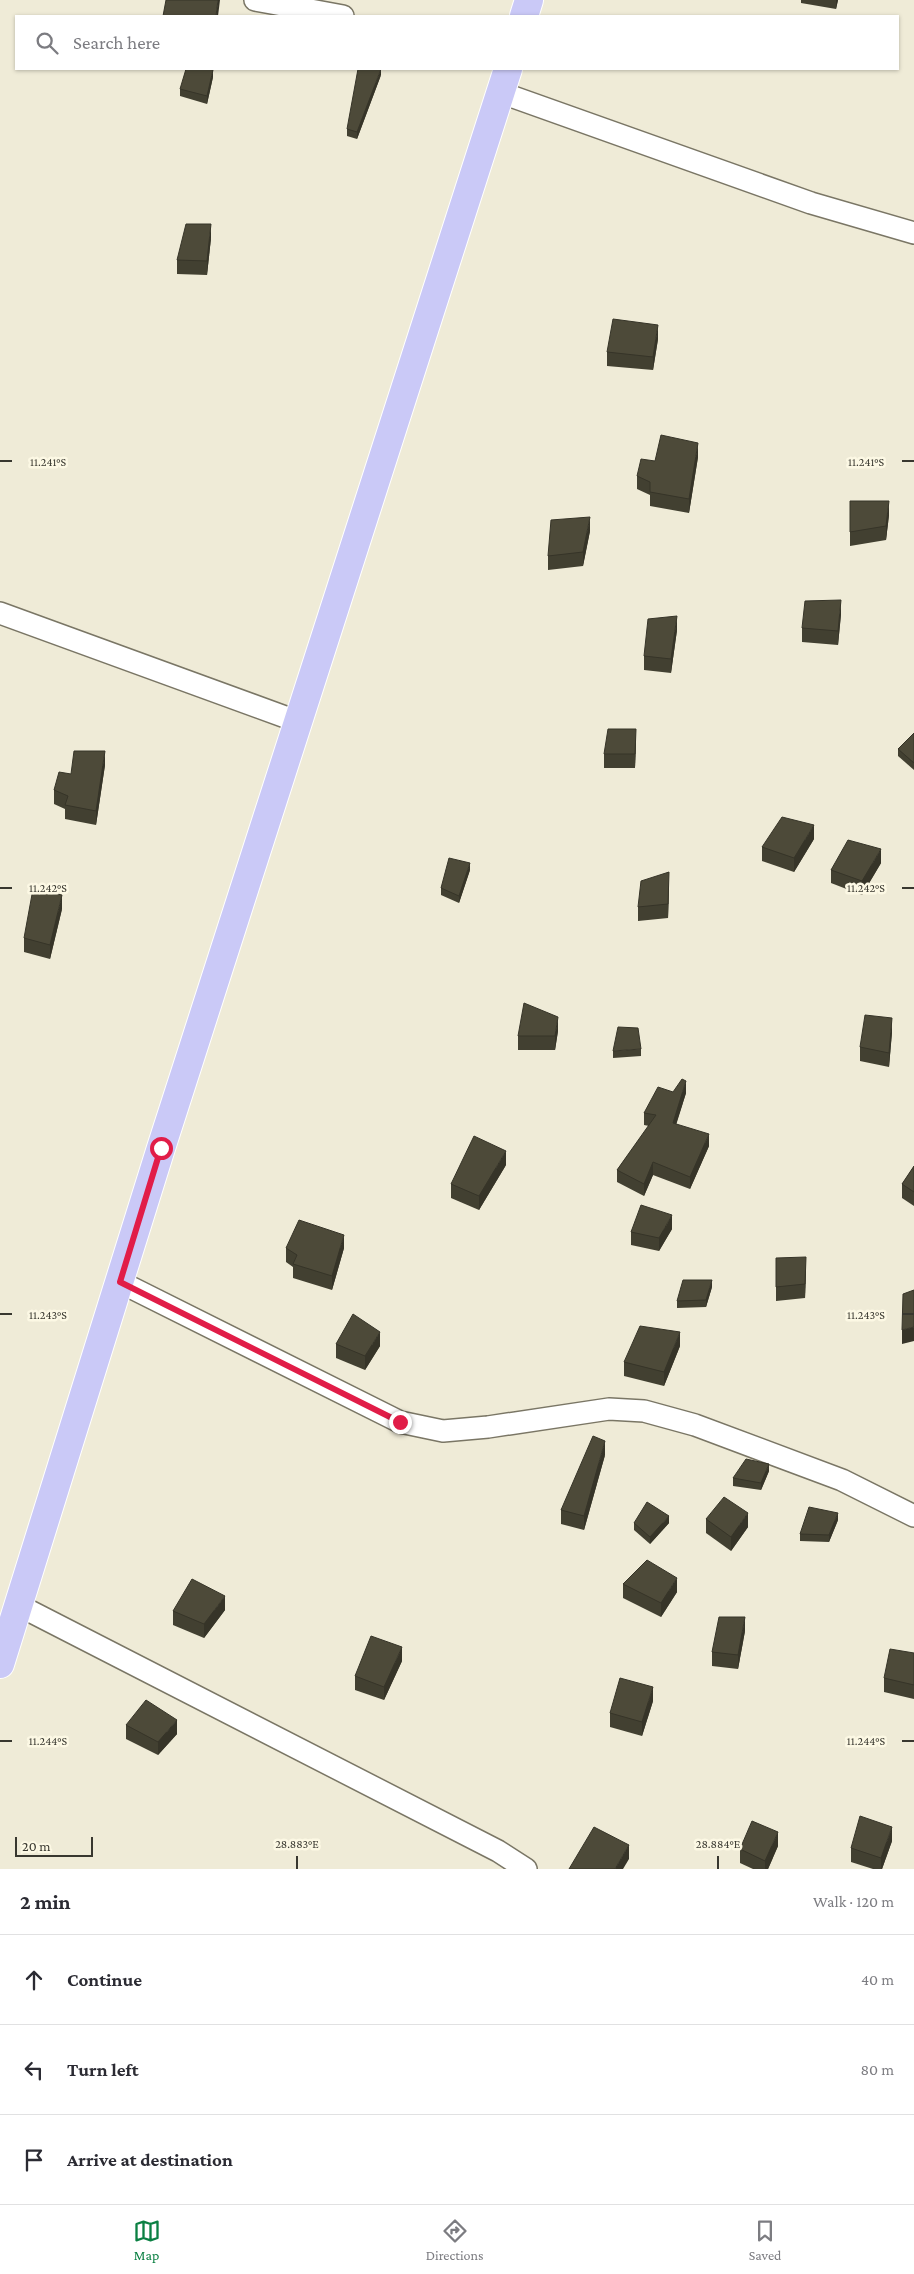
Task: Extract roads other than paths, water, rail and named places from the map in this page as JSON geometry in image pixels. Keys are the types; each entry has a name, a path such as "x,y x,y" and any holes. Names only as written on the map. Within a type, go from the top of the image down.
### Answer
{"main road":[{"path":"524,15 530,0"},
{"path":"0,1664 161,1148 505,81"}],"street":[{"path":"255,0 338,15"},
{"path":"505,81 811,203 914,233"},
{"path":"0,613 298,722"},
{"path":"120,1282 400,1422 443,1431 488,1427 609,1409 644,1411 695,1425 842,1480 914,1516"},
{"path":"18,1605 497,1860 526,1869"}]}
